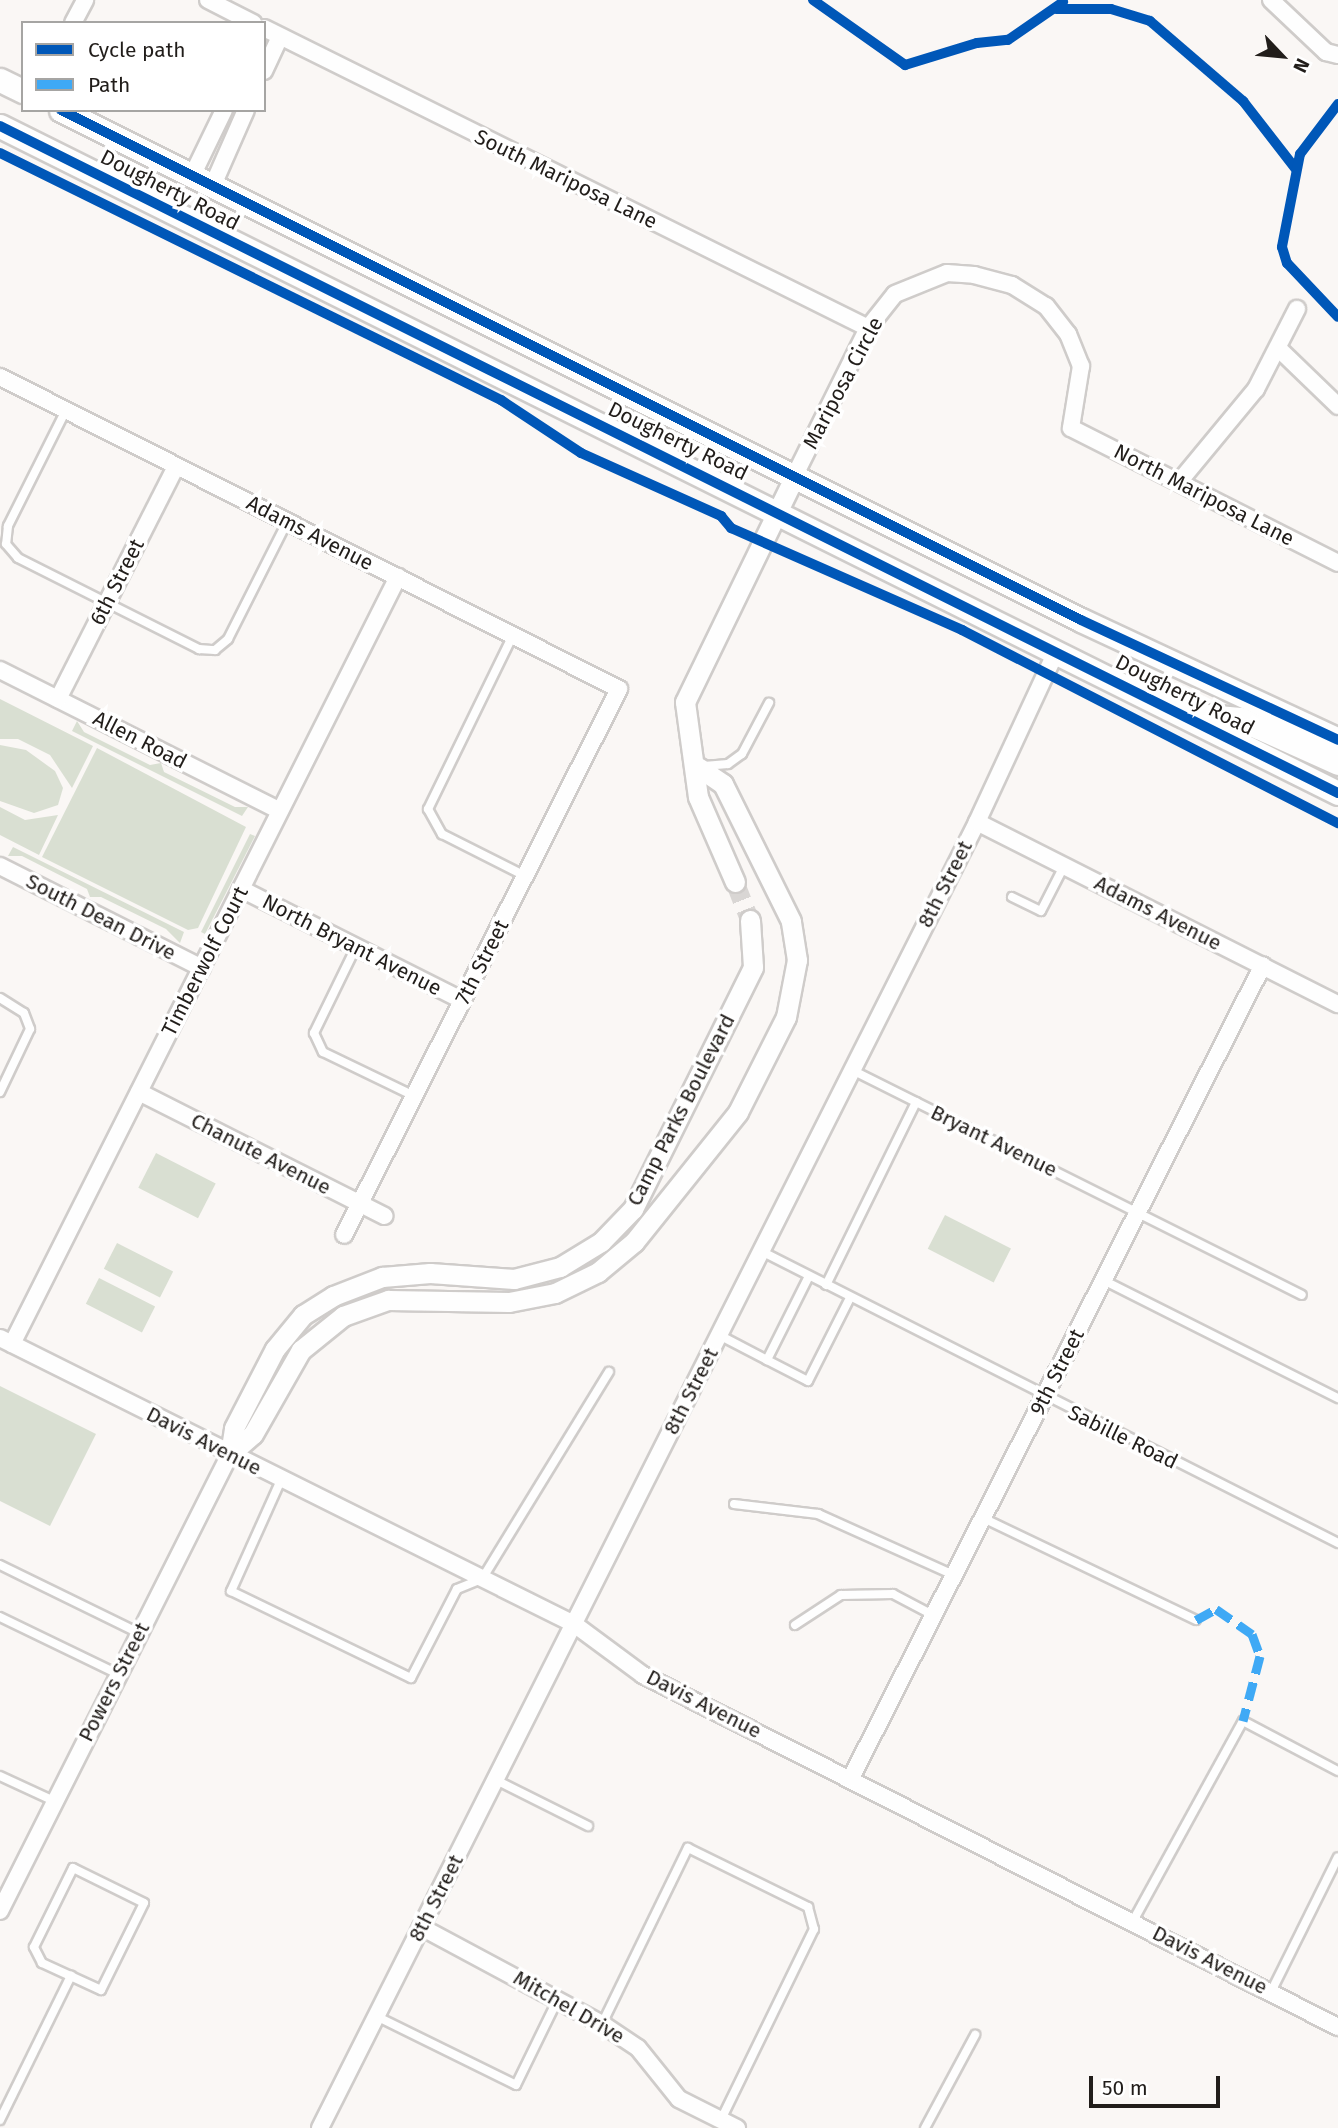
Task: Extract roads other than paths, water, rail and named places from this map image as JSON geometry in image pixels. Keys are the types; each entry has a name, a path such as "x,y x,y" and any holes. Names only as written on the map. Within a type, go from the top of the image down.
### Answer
{"main road":[{"path":"0,80 21,90"},
{"name":"Dougherty Road","path":"65,112 795,475 1338,740"},
{"name":"Dougherty Road","path":"0,126 1338,793"},
{"path":"1181,714 1240,719 1338,763"}],"street":[{"path":"74,21 85,0"},
{"path":"208,0 249,21"},
{"path":"1271,0 1326,52 1338,55"},
{"name":"South Mariposa Lane","path":"266,29 868,328"},
{"path":"266,67 280,36"},
{"path":"202,181 223,112"},
{"path":"202,181 245,112"},
{"name":"Mariposa Circle","path":"795,475 868,328 895,294 947,273 1012,285 1046,306 1068,334 1081,366 1071,428"},
{"path":"1179,482 1256,389 1279,349 1297,309"},
{"path":"1279,349 1338,406"},
{"name":"Adams Avenue","path":"0,377 619,689"},
{"name":"North Mariposa Lane","path":"1071,428 1338,563"},
{"name":"6th Street","path":"58,699 176,466"},
{"path":"735,882 698,797 698,766 685,702 691,679 795,475"},
{"name":"Timberwolf Court","path":"6,1341 139,1092 398,577"},
{"name":"8th Street","path":"320,2128 850,1069 977,822 1056,652"},
{"name":"Allen Road","path":"0,670 280,811"},
{"name":"7th Street","path":"344,1235 619,689"},
{"name":"Camp Parks Boulevard","path":"230,1454 253,1434 301,1350 343,1316 400,1299 509,1302 555,1293 598,1272 634,1242 738,1112 786,1017 797,960 791,921 723,784 698,766"},
{"name":"Adams Avenue","path":"977,822 1338,1004"},
{"name":"South Dean Drive","path":"0,866 202,968"},
{"name":"North Bryant Avenue","path":"241,889 463,1000"},
{"name":"Camp Parks Boulevard","path":"230,1454 234,1428 275,1349 303,1315 333,1296 382,1277 430,1273 514,1279 560,1267 601,1242 633,1209 753,967 750,920"},
{"name":"9th Street","path":"851,1778 1263,965"},
{"name":"Chanute Avenue","path":"139,1092 384,1216"},
{"name":"Davis Avenue","path":"6,1341 574,1624 643,1675 1272,1990 1338,2027"},
{"name":"Powers Street","path":"0,1911 230,1454"},
{"name":"Mitchel Drive","path":"421,1927 602,2024 638,2048 679,2099 737,2128"}],"lane":[{"path":"66,410 8,526 6,544 18,558 199,649 215,650 228,639 287,522"},
{"path":"513,635 428,809 442,834 525,876"},
{"path":"698,766 736,760 769,703"},
{"path":"1012,897 1041,911 1064,866"},
{"path":"356,947 314,1033 323,1052 414,1096"},
{"path":"0,998 24,1013 30,1029 0,1092"},
{"name":"Bryant Avenue","path":"850,1069 1302,1295"},
{"path":"826,1285 916,1102"},
{"name":"Sabille Road","path":"761,1251 1044,1398 1338,1543"},
{"path":"767,1360 809,1276"},
{"path":"1105,1280 1338,1398"},
{"path":"719,1335 808,1381 850,1298"},
{"path":"281,1479 231,1591 411,1678 457,1589 482,1578 609,1372"},
{"path":"734,1504 818,1514 954,1575"},
{"path":"983,1518 1196,1620"},
{"path":"0,1565 139,1633"},
{"path":"795,1625 841,1595 893,1594 933,1615"},
{"path":"0,1617 118,1674"},
{"path":"1133,1921 1243,1721 1338,1771"},
{"path":"0,1776 54,1801"},
{"path":"496,1780 588,1825"},
{"path":"602,2024 688,1847 808,1906 814,1929 721,2120"},
{"path":"1272,1990 1338,1857"},
{"path":"74,1868 144,1903 101,1990 71,1976 42,1963 34,1947 74,1868"},
{"path":"0,2120 71,1976"},
{"path":"376,2016 516,2085 558,1999"},
{"path":"925,2128 975,2035"}],"tunnel":[{"path":"735,882 750,920"}]}
